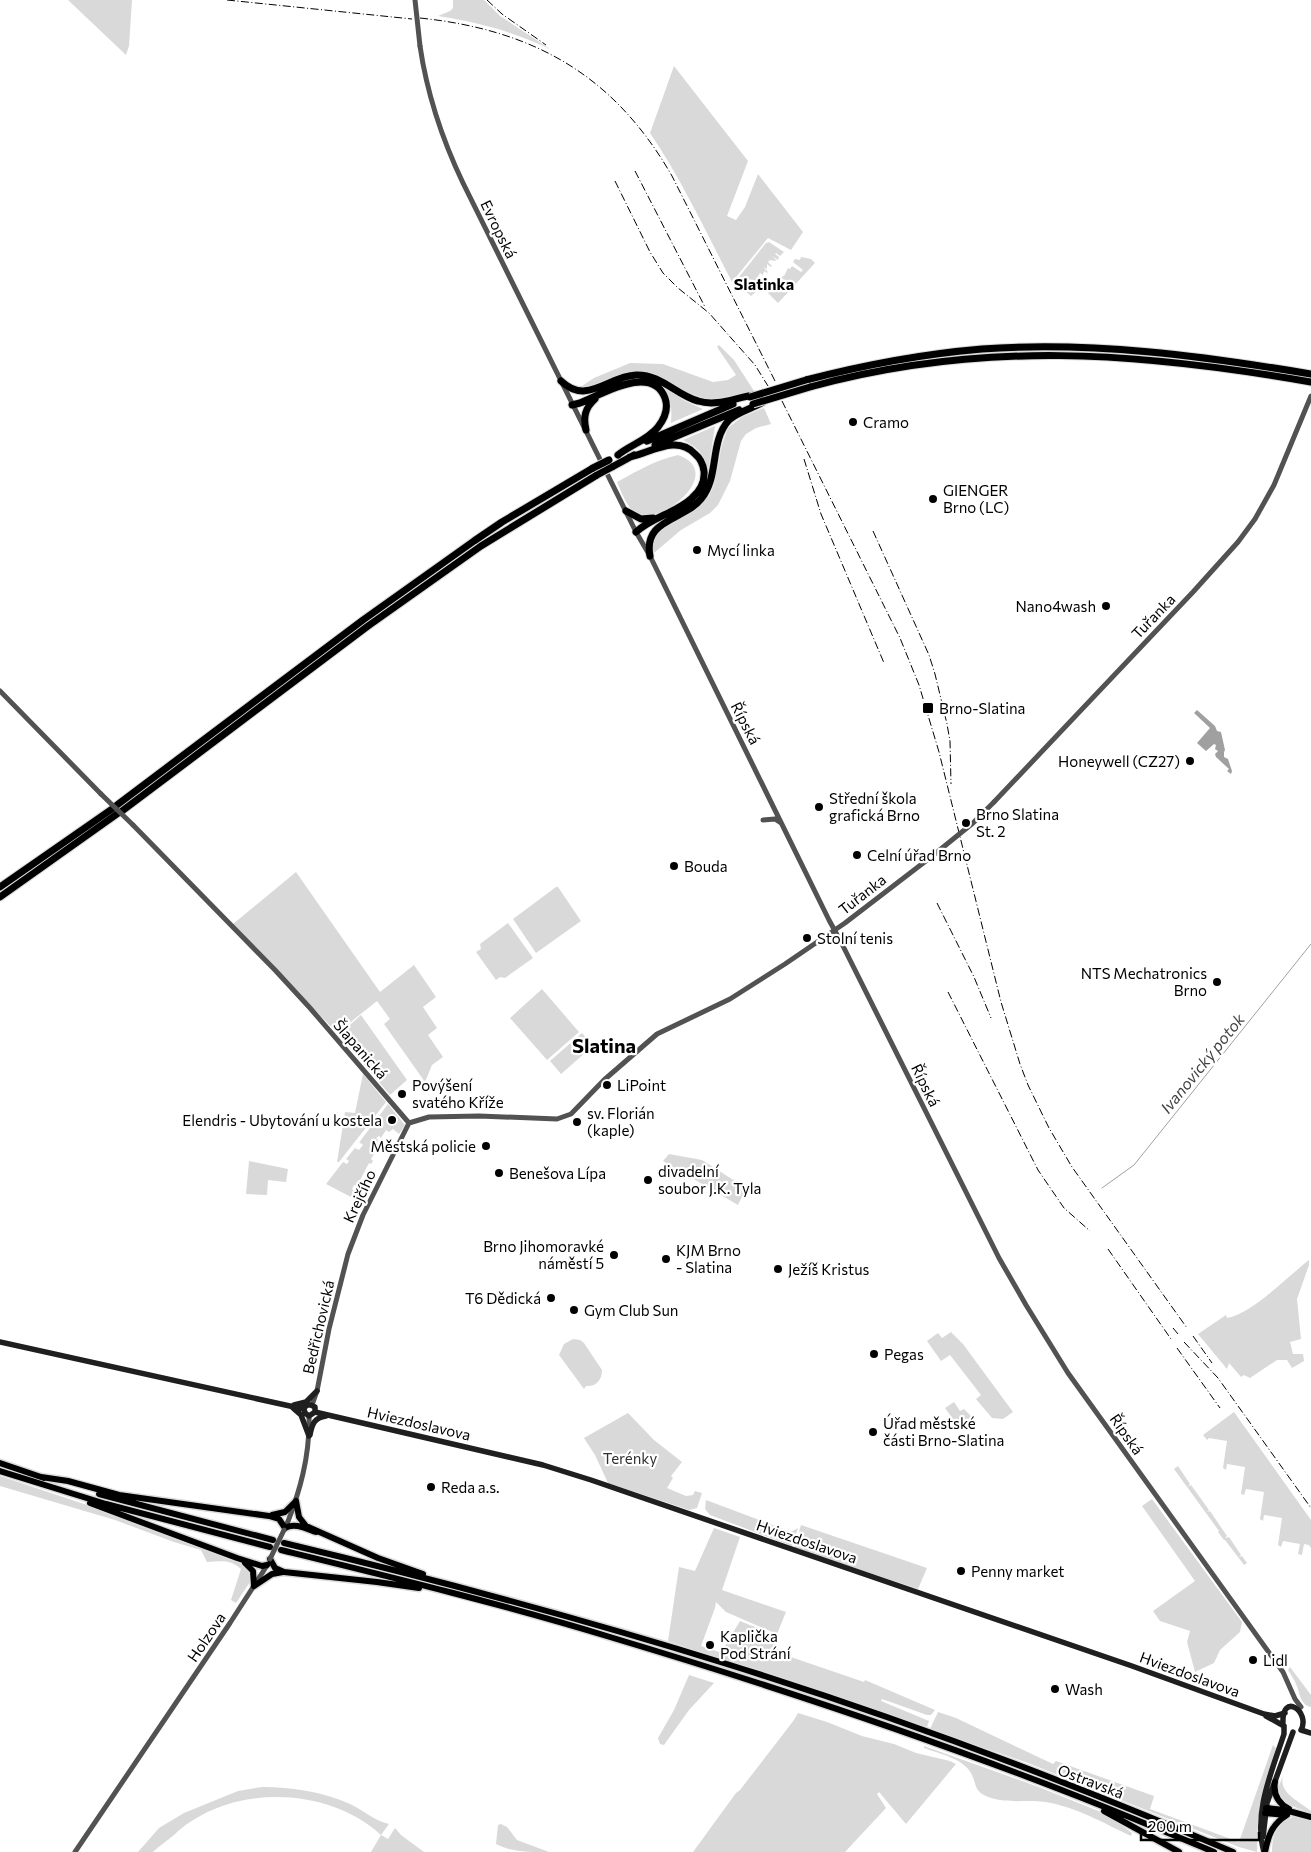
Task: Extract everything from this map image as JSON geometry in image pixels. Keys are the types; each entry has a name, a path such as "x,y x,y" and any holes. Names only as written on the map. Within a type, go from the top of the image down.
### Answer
{"highway":[{"path":"636,532 646,531 667,522 691,508 703,496 710,480 723,429 758,395 808,383 870,364 983,349 1047,347 1108,349 1193,357 1311,374"},
{"path":"572,405 601,391 620,378 641,375 662,381 699,402 721,403 767,400 808,383 926,363 976,357 1030,355 1076,355 1158,361 1222,368 1311,382"},
{"path":"0,897 368,626 481,546 610,463 618,455 657,428 666,413 666,403 659,389 645,382 624,384 601,391 579,392 569,388 562,381"},
{"path":"586,430 584,418 586,410 601,391"},
{"path":"618,455 679,426 752,401"},
{"path":"610,463 630,457 752,401"},
{"path":"630,457 643,455 662,446 677,445 692,450 702,464 703,480 696,494 682,505 658,517 636,532"},
{"path":"626,511 641,520 658,517"},
{"path":"650,556 648,546 651,535 667,522"},
{"path":"0,888 117,810"},
{"path":"0,1463 39,1480 174,1523 270,1547"},
{"path":"0,1471 273,1540"},
{"path":"39,1480 68,1481 119,1495 270,1516 279,1519 285,1529 291,1525 316,1532 378,1558 448,1581 463,1592"},
{"path":"39,1480 54,1492 166,1530 262,1566 269,1562 275,1568 284,1572"},
{"path":"270,1516 281,1514 296,1501"},
{"path":"296,1501 302,1522 316,1532"},
{"path":"284,1543 463,1592"},
{"path":"281,1550 463,1592"},
{"path":"238,1558 252,1569 254,1586 272,1574 284,1572 377,1582 446,1594 463,1592"},
{"name":"Ostravská","path":"463,1592 733,1666 939,1737 1079,1789 1233,1852"},
{"name":"Ostravská","path":"463,1592 720,1671 932,1743 1076,1796 1214,1852"},
{"path":"1273,1779 1274,1791 1278,1800 1284,1806 1297,1813"},
{"path":"1076,1796 1179,1852"},
{"path":"1266,1808 1285,1810 1311,1818"},
{"path":"1266,1808 1287,1815"},
{"path":"1264,1852 1272,1829 1277,1822 1287,1815 1297,1813"}],"main road":[{"path":"0,1342 304,1409"},
{"path":"286,1405 306,1402 317,1390"},
{"path":"286,1405 302,1415 309,1436"},
{"path":"307,1405 312,1405 315,1412 309,1416 305,1413 304,1409 307,1405"},
{"name":"Hviezdoslavova","path":"315,1412 543,1465 1132,1666 1264,1714 1275,1716 1285,1714"},
{"path":"309,1436 312,1424 316,1419 323,1416 332,1416"},
{"path":"1264,1852 1266,1808 1284,1734 1285,1714 1291,1708 1301,1707 1308,1715 1307,1725 1311,1732"},
{"path":"1264,1714 1293,1732 1301,1730 1311,1732"},
{"path":"1301,1730 1307,1725"},
{"path":"1264,1852 1260,1826 1264,1800 1293,1732"}],"street":[{"name":"Evropská","path":"415,0 420,46 433,107 453,162 598,456"},
{"name":"Tuřanka","path":"409,1123 429,1117 479,1116 556,1119 571,1114 604,1080 658,1034 730,999 835,930 931,857 973,823 994,802 1238,542 1261,510 1280,472 1311,396"},
{"name":"Řípská","path":"598,456 650,556 992,1245 1036,1323 1080,1390 1283,1672 1301,1707"},
{"name":"Šlapanická","path":"0,691 275,970 409,1123"},
{"path":"762,820 775,819 783,824"},
{"name":"Krejčího","path":"348,1254 364,1213 409,1123"},
{"name":"Bedřichovická","path":"312,1405 348,1254"},
{"name":"Holzova","path":"75,1852 269,1562 296,1501 307,1459 309,1416"},
{"path":"1291,1708 1292,1690"}],"green space":[{"path":"68,0 132,0 129,46 126,55"},
{"path":"453,0 484,0 500,16 550,49 496,28 438,16 453,8"},
{"path":"674,66 748,161 727,216 736,220 745,207 758,174 803,232 791,250 768,238 732,282 683,188 650,133"},
{"path":"769,242 784,252 780,256 775,254 779,257 778,260 772,256 776,260 768,262 771,267 767,264 767,269 763,267 768,272 764,271 763,275 760,273 757,278 759,282 756,280 755,284 749,280 752,284 751,288 756,292 751,296 735,282 766,243"},
{"path":"801,257 811,259 815,263 778,303 768,293 772,289 774,291 776,289 772,286 779,279 786,284 781,277 784,276 788,268 790,269 792,266 801,272 803,270 793,262 795,259 800,260"},
{"path":"719,345 734,360 754,391 730,398 707,400 691,395 661,377 650,374 640,375 597,388 577,388 569,383 577,387 582,386 594,378 630,363 663,364 713,382 728,380 736,375 717,347"},
{"path":"659,384 685,401 703,409 671,423 670,402"},
{"path":"764,408 771,424 756,428 746,434 741,441 730,481 718,505 710,513 681,530 654,553 650,544 659,529 693,511 709,496 714,485 722,445 728,428 742,417"},
{"path":"715,426 708,472 705,461 700,453 683,440"},
{"path":"678,455 691,463 696,473 693,484 685,495 674,505 662,512 649,515 634,512 625,500 617,482 654,463"},
{"path":"296,872 380,992 414,965 436,997 423,1007 437,1028 428,1035 443,1057 432,1065 425,1082 384,1024 390,1019 377,1001 337,1033 233,924"},
{"path":"558,887 581,921 536,953 513,919"},
{"path":"508,923 533,958 505,978 500,977 496,980 476,952 481,949 480,944"},
{"path":"542,989 579,1032 547,1060 510,1018"},
{"path":"361,1015 407,1080 390,1095 339,1035"},
{"path":"582,1033 593,1046 561,1074 550,1061"},
{"path":"363,1074 386,1102 339,1162 337,1162 345,1112 355,1113"},
{"path":"388,1104 405,1125 399,1134 393,1129 389,1132 386,1130 381,1138 379,1136 376,1138 377,1142 382,1146 380,1149 376,1146 373,1150 375,1152 371,1159 373,1161 371,1164 369,1163 357,1186 354,1185 351,1197 326,1184 343,1162 347,1164 349,1161 346,1159 355,1148 359,1150 363,1145 359,1142"},
{"path":"669,1154 702,1160 746,1188 738,1205 663,1161"},
{"path":"249,1161 288,1169 286,1182 268,1180 267,1195 246,1194"},
{"path":"1309,1260 1297,1299 1301,1339 1290,1342 1293,1354 1303,1354 1304,1361 1292,1368 1287,1360 1277,1360 1250,1378 1244,1375 1241,1377 1229,1363 1227,1369 1198,1334 1226,1315 1227,1318 1247,1310 1270,1294"},
{"path":"951,1332 963,1344 1013,1412 1003,1419 992,1418 976,1399 981,1395 950,1355 941,1361 927,1341 938,1333 942,1338"},
{"path":"573,1339 584,1343 602,1370 598,1382 586,1386 584,1389 559,1355 564,1344"},
{"path":"954,1402 960,1411 964,1409 972,1417 958,1426 945,1408"},
{"path":"1234,1412 1311,1520 1311,1548 1309,1545 1304,1544 1302,1555 1298,1554 1300,1544 1283,1541 1281,1547 1278,1545 1282,1518 1264,1515 1263,1521 1260,1519 1264,1492 1246,1489 1244,1495 1241,1494 1245,1467 1227,1464 1226,1470 1223,1468 1227,1441 1209,1438 1207,1440 1203,1435"},
{"name":"Terénky","path":"628,1413 654,1440 682,1462 671,1476 673,1478 667,1488 686,1496 693,1495 695,1491 702,1493 697,1508 689,1510 608,1483 595,1455 584,1438"},
{"path":"1178,1466 1190,1484 1188,1487 1191,1485 1209,1510 1207,1512 1210,1511 1227,1536 1225,1538 1229,1537 1241,1555 1239,1557 1242,1556 1247,1563 1244,1565 1218,1532 1174,1469"},
{"path":"0,1476 102,1510 232,1559 247,1567 251,1573 250,1582 236,1603 231,1600 241,1569 237,1566 225,1561 207,1562 201,1550 115,1520 0,1486"},
{"path":"1152,1499 1242,1622 1240,1632 1220,1650 1214,1663 1195,1672 1187,1642 1190,1631 1160,1621 1153,1611 1195,1581 1142,1506"},
{"path":"706,1500 791,1532 798,1528 792,1546 710,1515 705,1509"},
{"path":"801,1525 927,1568 918,1589 794,1548"},
{"path":"714,1528 740,1537 722,1590 786,1612 777,1634 726,1612 716,1602 701,1646 719,1652 725,1646 740,1621 767,1632 782,1654 864,1682 865,1680 935,1710 931,1715 927,1715 882,1699 881,1701 929,1721 927,1727 668,1641 679,1567 695,1571"},
{"path":"1290,1667 1311,1695 1311,1707 1302,1701 1288,1670"},
{"path":"689,1675 714,1683 689,1710 664,1745 660,1744 658,1738 674,1710"},
{"path":"938,1712 956,1718 1053,1764 1056,1761 1154,1796 1150,1809 1239,1842 1273,1745 1276,1748 1258,1820 1257,1852 1239,1847 1028,1763 930,1729"},
{"path":"798,1713 862,1736 956,1764 906,1824 879,1792 877,1794 886,1808 845,1852 693,1852 736,1793"},
{"path":"924,1746 1036,1786 1106,1814 1132,1833 1131,1836 1090,1816 1057,1804 1037,1801 999,1800 984,1795 978,1791 967,1768 956,1760 924,1748"},
{"path":"1283,1775 1282,1781 1286,1792 1311,1811 1311,1813 1284,1800 1278,1789"},
{"path":"262,1787 296,1789 329,1796 350,1804 389,1824 381,1835 359,1819 333,1807 306,1800 277,1797 249,1799 221,1806 196,1818 153,1852 138,1852 159,1828 184,1813 238,1791"},
{"path":"1293,1817 1301,1817 1311,1821 1311,1852 1272,1852 1274,1836 1281,1822"},
{"path":"501,1824 507,1827 517,1840 549,1852 514,1850 496,1844 498,1825"},
{"path":"395,1828 401,1835 424,1852 371,1852 381,1835 388,1839"}],"shaded area":[{"path":"1197,710 1215,726 1217,731 1221,732 1225,750 1224,757 1228,759 1232,771 1231,774 1227,771 1229,769 1216,757 1215,754 1218,751 1215,749 1216,745 1214,744 1206,751 1197,743 1210,728 1194,713"}],"waterway":[{"name":"Ivanovický potok","path":"1102,1188 1134,1165 1311,944"}],"railway":[{"path":"227,0 412,19"},
{"path":"487,0 502,14 546,45"},
{"path":"420,18 461,24 499,34 535,47 567,64 597,85 624,110 649,141 672,176 776,383"},
{"path":"635,171 705,307"},
{"path":"615,181 650,252 663,273 709,313 755,365 768,386"},
{"path":"782,401 900,638 919,685 939,752 1001,1002 1028,1085 1049,1128 1072,1167 1187,1328"},
{"path":"804,459 821,514 884,663"},
{"path":"873,531 929,655 935,674 950,741 951,784"},
{"path":"937,903 974,977 991,1018"},
{"path":"948,992 1038,1170 1064,1208 1090,1231"},
{"path":"1108,1249 1171,1339"},
{"path":"1173,1328 1178,1334"},
{"path":"1193,1336 1212,1363"},
{"path":"1184,1342 1218,1378 1311,1508"},
{"path":"1177,1348 1220,1408"}],"place":[{"name":"Cramo","path":"853,422"},
{"name":"GIENGER Brno (LC)","path":"933,499"},
{"name":"Mycí linka","path":"697,550"},
{"name":"Nano4wash","path":"1106,606"},
{"name":"Brno-Slatina","path":"928,708"},
{"name":"Honeywell (CZ27)","path":"1190,761"},
{"name":"Střední škola grafická Brno","path":"819,807"},
{"name":"Brno Slatina St. 2","path":"966,823"},
{"name":"Celní úřad Brno","path":"857,855"},
{"name":"Bouda","path":"674,866"},
{"name":"Stolní tenis","path":"807,938"},
{"name":"NTS Mechatronics Brno","path":"1217,982"},
{"name":"LiPoint","path":"607,1085"},
{"name":"Povýšení svatého Kříže","path":"402,1094"},
{"name":"Elendris - Ubytování u kostela","path":"392,1120"},
{"name":"sv. Florián (kaple)","path":"577,1122"},
{"name":"Městská policie","path":"486,1146"},
{"name":"Benešova Lípa","path":"499,1173"},
{"name":"divadelní soubor J.K. Tyla","path":"648,1180"},
{"name":"Brno Jihomoravké náměstí 5","path":"614,1255"},
{"name":"KJM Brno - Slatina","path":"666,1259"},
{"name":"Ježíš Kristus","path":"778,1269"},
{"name":"T6 Dědická","path":"551,1298"},
{"name":"Gym Club Sun","path":"574,1310"},
{"name":"Pegas","path":"874,1354"},
{"name":"Úřad městské části Brno-Slatina","path":"873,1432"},
{"name":"Reda a.s.","path":"431,1487"},
{"name":"Penny market","path":"961,1571"},
{"name":"Kaplička Pod Strání","path":"710,1645"},
{"name":"Lidl","path":"1253,1660"},
{"name":"Wash","path":"1055,1689"}],"district":[{"name":"Slatinka","path":"764,283"},
{"name":"Slatina","path":"604,1045"}]}
